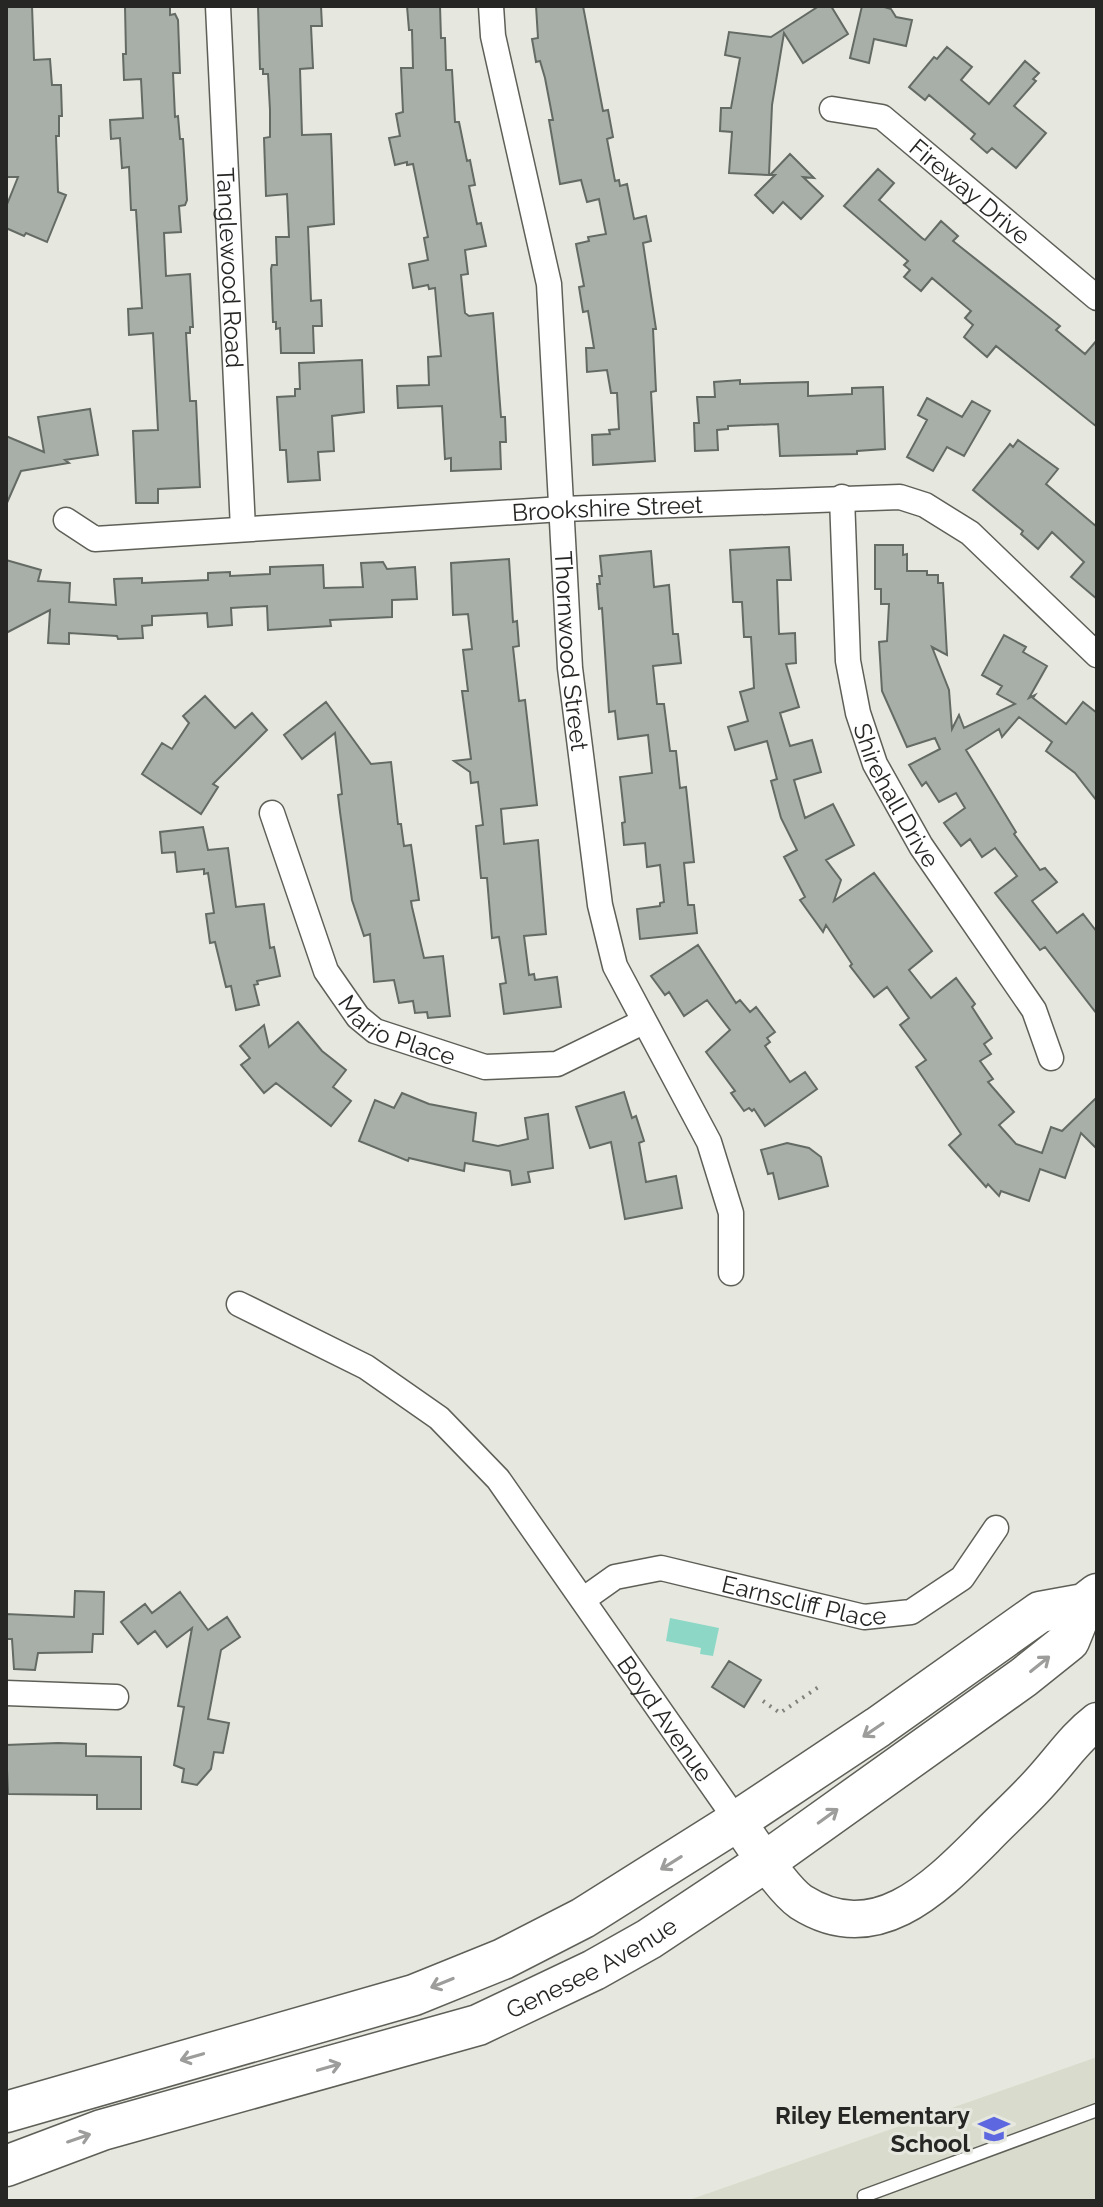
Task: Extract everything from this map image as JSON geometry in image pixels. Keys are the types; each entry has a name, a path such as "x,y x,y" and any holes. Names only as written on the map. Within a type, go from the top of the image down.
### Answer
{"main road":[{"name":"Genesee Avenue","path":"6,2112 414,1995 503,1959 583,1918 737,1821 878,1727 1040,1612 1090,1599"},
{"name":"Genesee Avenue","path":"6,2166 102,2130 478,2025 594,1970 649,1939 765,1862 909,1756 1024,1677 1069,1641 1090,1599"}],"street":[{"name":"Tanglewood Road","path":"218,6 243,529"},
{"name":"Thornwood Street","path":"491,6 493,36 549,284 570,668 600,905 615,966 709,1142 731,1213 731,1273"},
{"name":"Fireway Drive","path":"832,109 882,117 1097,298"},
{"name":"Shirehall Drive","path":"842,497 848,661 858,713 875,764 921,846 1034,1010 1051,1058"},
{"name":"Brookshire Street","path":"66,520 95,539 562,509 900,497 925,505 970,533 1097,655"},
{"name":"Mario Place","path":"272,813 326,971 358,1017 375,1031 485,1067 557,1064 643,1022"},
{"name":"Boyd Avenue","path":"239,1304 366,1367 439,1418 498,1479 765,1862 800,1901 837,1919 874,1917 904,1908 940,1883 1043,1779 1079,1734 1097,1721"},
{"name":"Earnscliff Place","path":"584,1599 615,1577 661,1568 864,1617 911,1612 962,1578 996,1528"},
{"path":"6,1693 116,1697"}],"lane":[{"path":"865,2201 864,2196 1097,2110"}],"path":[{"path":"763,1701 780,1713 820,1686"}],"shaded area":[{"name":"Riley Elementary School","path":"1097,2057 1097,2201 686,2201"}],"water":[{"path":"670,1618 719,1628 713,1656 700,1654 701,1648 666,1641"}],"building":[{"path":"6,6 32,6 34,60 50,59 52,85 61,85 62,116 59,116 59,136 56,136 58,192 66,195 47,242 6,228 6,207 18,177 6,177"},
{"path":"125,6 170,6 170,15 175,14 178,20 180,73 173,73 175,117 178,116 180,139 183,139 187,200 185,205 179,206 181,232 164,233 166,276 190,274 193,327 190,327 190,333 186,333 190,401 196,401 200,487 158,489 158,503 136,503 133,431 158,430 153,333 129,335 128,309 142,308 136,210 131,210 129,167 122,168 120,138 111,139 110,120 143,118 141,79 124,80"},
{"path":"258,6 321,6 322,26 311,26 313,68 300,69 302,135 331,134 334,224 308,227 311,301 321,300 322,326 313,326 314,353 281,353 280,328 276,329 276,322 273,322 271,269 272,265 277,265 276,237 289,237 287,194 266,196 264,138 270,137 270,110 268,74 263,74 263,69 260,69"},
{"path":"407,6 440,6 446,70 452,70 455,122 459,122 467,161 470,160 475,185 469,186 477,224 481,223 486,246 465,250 468,274 461,275 465,313 469,316 493,313 501,417 505,417 506,442 500,442 501,469 451,471 451,458 445,459 442,406 398,408 397,386 429,385 428,357 441,356 435,288 429,289 428,285 413,288 409,264 428,260 424,238 428,237 413,164 395,165 389,138 400,136 396,114 403,112 401,68 413,68 412,30 409,30"},
{"path":"536,6 583,6 603,111 608,110 613,137 607,139 615,181 619,180 620,186 627,184 634,219 646,216 651,241 643,243 656,329 653,329 656,391 651,392 655,461 593,465 592,435 610,434 609,430 619,429 617,393 611,393 607,370 587,372 586,348 594,348 588,311 583,312 579,287 584,286 576,244 589,241 588,237 606,234 599,199 587,202 581,180 560,184 545,78 540,61 536,62 532,39 538,38"},
{"path":"819,6 831,6 848,34 803,63 784,33 772,105 769,175 729,173 732,132 720,131 721,108 731,108 740,58 725,55 729,32 771,37"},
{"path":"862,6 881,6 891,9 896,17 912,20 906,46 874,39 869,63 850,58"},
{"path":"947,47 972,67 961,80 989,104 1025,61 1039,73 1033,79 1036,81 1014,106 1046,133 1016,168 992,148 987,153 971,139 975,134 929,95 925,100 909,87 934,57 937,59"},
{"path":"790,154 814,178 803,177 823,196 801,219 783,202 773,213 755,195"},
{"path":"878,169 894,183 879,200 922,238 925,240 941,221 958,236 953,241 1060,326 1056,330 1085,354 1097,340 1097,427 996,346 987,357 964,337 973,325 965,318 971,311 932,278 921,291 904,277 910,270 904,265 908,261 844,206"},
{"path":"362,360 364,412 332,416 334,451 318,452 320,480 288,482 286,450 280,450 277,397 295,396 295,389 300,389 299,363"},
{"path":"740,380 740,384 808,382 808,396 852,394 852,388 883,387 885,449 857,451 857,454 780,456 778,424 728,426 728,429 717,430 718,450 695,451 694,423 699,423 697,397 715,397 714,382"},
{"path":"927,398 962,417 972,401 990,411 964,456 947,447 933,471 907,457 927,420 918,415"},
{"path":"90,409 98,455 21,471 6,505 6,436 44,452 38,417"},
{"path":"1018,440 1058,469 1046,484 1097,527 1097,599 1071,577 1084,562 1052,532 1038,549 1021,534 1023,531 973,490 1010,444 1013,447"},
{"path":"875,545 903,545 903,555 907,554 907,571 927,571 927,575 938,575 938,583 943,583 947,655 932,647 949,690 952,729 959,715 964,728 1015,704 997,694 1002,686 982,675 1004,635 1026,647 1023,652 1047,666 1029,698 1035,695 1033,698 1066,724 1083,702 1097,713 1097,801 1075,773 1046,751 1052,742 1019,717 1002,737 999,729 966,750 1016,832 1014,834 1040,870 1045,868 1057,882 1032,901 1057,933 1083,914 1097,932 1097,1014 1045,947 1040,950 995,893 1017,876 995,848 982,857 970,839 961,846 944,823 965,808 956,793 939,802 926,782 922,786 909,765 940,749 935,738 907,747 882,691 879,642 887,641 889,604 881,604 881,589 875,589"},
{"path":"789,547 791,580 777,580 779,634 795,633 796,663 786,664 799,707 780,713 790,746 812,740 821,772 794,780 805,818 833,804 854,845 826,860 841,880 834,901 874,873 932,951 909,970 931,998 956,978 975,1004 972,1007 992,1038 984,1044 991,1054 980,1061 993,1079 988,1082 1014,1112 999,1125 1016,1144 1042,1153 1051,1127 1062,1131 1097,1097 1097,1149 1081,1133 1065,1178 1040,1169 1029,1201 1001,1191 999,1196 988,1184 986,1187 949,1145 961,1134 916,1067 926,1060 900,1025 909,1018 887,987 874,997 850,966 852,964 826,925 823,932 800,900 805,897 784,857 797,850 781,818 771,781 777,779 767,741 735,750 728,727 748,721 740,692 754,688 751,637 744,637 742,602 733,602 730,550"},
{"path":"651,551 654,587 669,585 673,634 678,634 681,663 653,666 657,704 664,704 670,751 676,751 680,788 686,787 694,862 684,863 688,905 694,905 697,933 640,939 637,909 660,906 664,902 660,865 647,867 645,843 624,845 620,777 652,773 648,735 618,739 615,711 609,712 602,608 599,609 597,584 600,584 599,576 602,576 600,556"},
{"path":"509,559 513,622 517,621 519,646 513,647 519,701 525,700 537,805 501,809 504,844 538,840 546,934 524,936 529,975 534,974 535,980 557,977 561,1007 504,1014 500,984 506,983 499,937 492,938 487,878 481,878 476,826 483,825 478,782 471,783 470,772 454,761 471,759 462,691 468,691 463,650 472,649 468,614 453,615 451,563"},
{"path":"6,560 41,570 38,581 70,583 69,602 116,605 114,579 142,578 142,583 208,580 208,573 230,572 230,576 270,574 270,567 323,565 324,588 363,587 361,563 383,562 387,569 415,567 417,599 392,600 392,617 330,620 331,626 268,630 267,606 231,608 232,625 208,627 207,613 152,616 152,625 142,626 143,638 118,639 117,636 69,633 69,644 48,643 50,610 6,633"},
{"path":"205,696 235,728 252,713 267,730 213,784 218,787 201,814 142,774 162,743 172,749 189,723 183,716"},
{"path":"326,702 371,764 391,762 398,824 401,824 404,846 411,845 419,900 411,901 412,907 424,958 443,956 450,1016 428,1018 427,1012 415,1013 413,1001 399,1003 394,980 374,982 370,934 364,936 352,900 338,795 342,794 335,733 302,759 284,735"},
{"path":"203,827 208,850 228,848 236,907 264,904 270,948 274,947 280,976 257,981 258,984 254,985 259,1005 236,1010 231,986 226,987 215,942 210,943 206,914 214,913 208,873 204,874 204,869 177,872 175,852 162,853 160,832"},
{"path":"698,945 736,1003 740,1000 750,1012 756,1007 775,1032 767,1038 770,1042 765,1046 790,1082 805,1072 817,1089 765,1126 754,1109 744,1111 731,1093 735,1091 706,1052 730,1030 707,1000 684,1016 669,992 665,995 651,976"},
{"path":"298,1022 322,1051 346,1070 333,1087 351,1101 331,1126 276,1083 264,1093 241,1065 250,1058 240,1046 264,1025 269,1047"},
{"path":"624,1092 632,1118 636,1116 644,1141 639,1143 646,1182 676,1176 682,1208 625,1219 611,1142 590,1148 576,1107"},
{"path":"402,1093 429,1104 476,1113 473,1141 498,1146 528,1139 525,1118 548,1114 553,1168 528,1172 530,1182 512,1185 510,1171 465,1163 464,1171 409,1158 408,1161 359,1141 375,1100 394,1108"},
{"path":"787,1143 809,1148 821,1157 828,1186 779,1199 773,1173 768,1174 761,1150"},
{"path":"75,1591 104,1592 103,1634 93,1634 92,1652 38,1653 35,1670 14,1669 12,1639 6,1639 6,1614 74,1617"},
{"path":"180,1592 208,1630 227,1617 240,1637 221,1650 208,1719 229,1723 223,1753 214,1752 211,1769 197,1785 182,1782 184,1769 174,1765 184,1707 178,1706 192,1628 167,1647 155,1631 138,1644 121,1622 145,1604 152,1613"},
{"path":"729,1661 761,1680 744,1707 712,1687"},
{"path":"86,1744 86,1756 141,1757 141,1809 97,1809 97,1795 8,1794 6,1745"}],"place":[{"name":"Riley Elementary School","path":"994,2129"}]}
